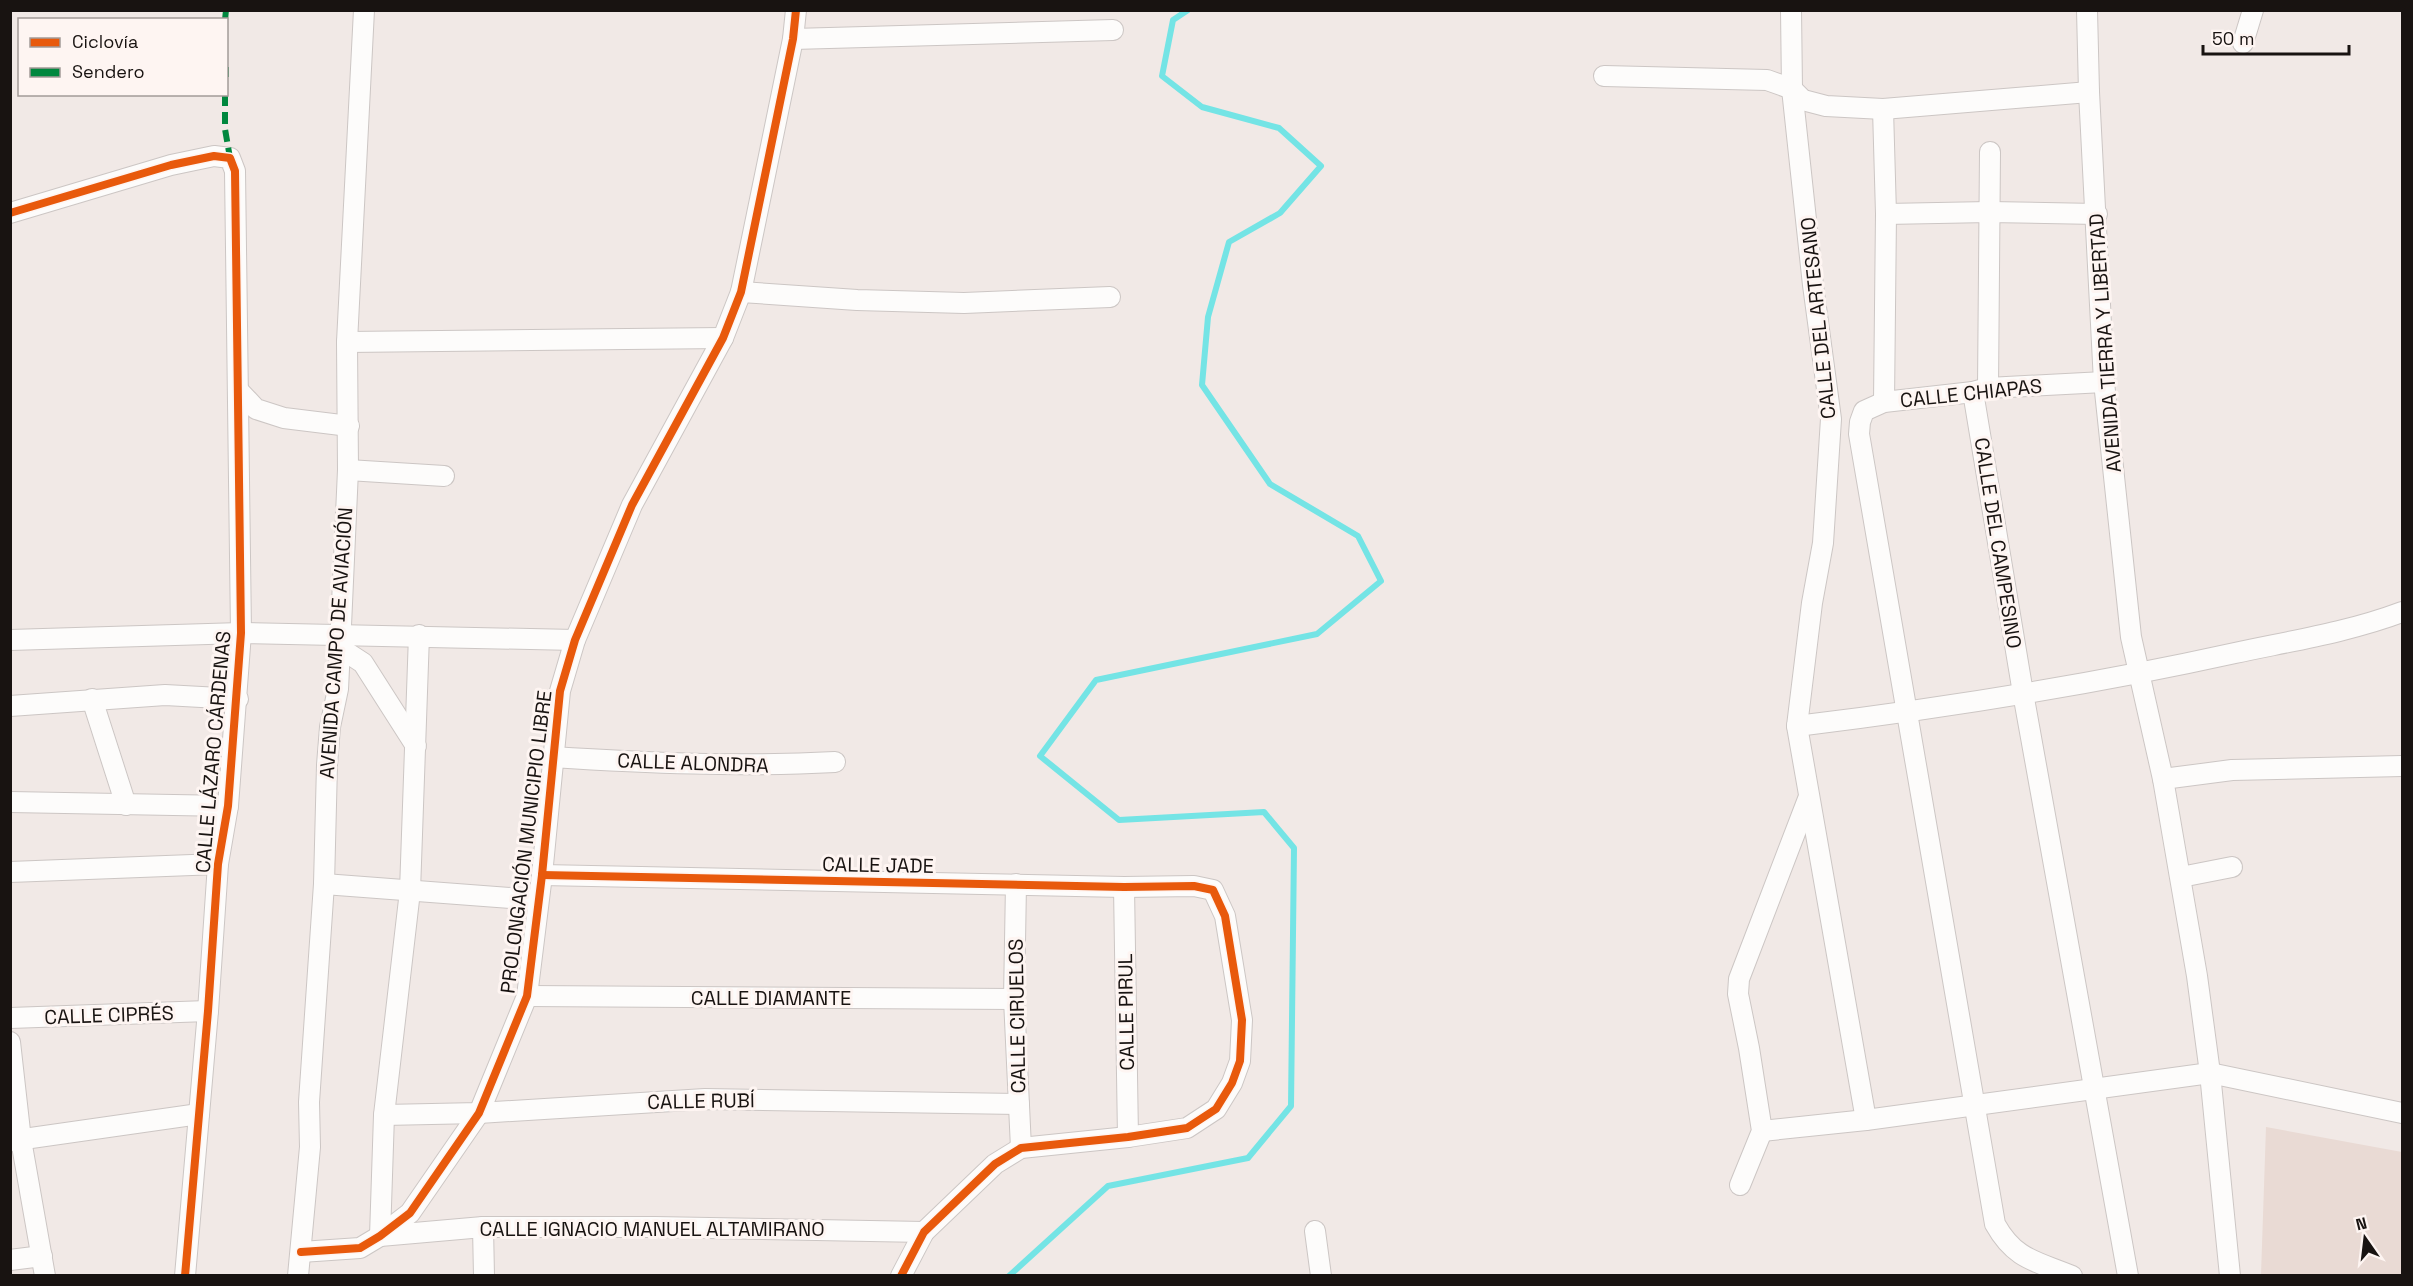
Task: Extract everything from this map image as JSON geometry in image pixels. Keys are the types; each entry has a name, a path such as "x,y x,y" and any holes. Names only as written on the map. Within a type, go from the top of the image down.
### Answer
{"street":[{"name":"AVENIDA CAMPO DE AVIACIÓN","path":"298,1275 310,1147 309,1102 324,884 327,765 330,727 338,689 348,470 347,342 364,10"},
{"name":"PROLONGACIÓN MUNICIPIO LIBRE","path":"301,1252 360,1248 410,1213 479,1113 527,996 542,875 560,691 575,639 632,505 723,338 741,292 793,39 796,10"},
{"name":"CALLE DEL ARTESANO","path":"1791,10 1792,89 1813,285 1831,419 1822,543 1797,726 1866,1120"},
{"name":"AVENIDA TIERRA Y LIBERTAD","path":"2087,10 2104,382 2131,637 2163,779 2181,877 2210,1073 2230,1275"},
{"path":"2243,43 2253,10"},
{"path":"793,39 1113,30"},
{"path":"1604,76 1767,80 1792,89 1803,100 1826,106 1883,109 2089,92"},
{"path":"1883,109 1886,214 1884,402"},
{"name":"CALLE DEL CAMPESINO","path":"1990,152 1981,390 2023,693 2128,1275"},
{"name":"CALLE LÁZARO CÁRDENAS","path":"10,213 171,165 214,156 230,158 235,171 241,633 238,699 228,806 218,864 185,1275"},
{"path":"1886,214 1989,212 2097,214"},
{"path":"741,292 857,300 964,303 1110,297"},
{"path":"347,342 723,338"},
{"name":"CALLE CHIAPAS","path":"1907,712 1859,434 1864,411 1884,402 1981,390 2104,382"},
{"path":"239,391 256,409 284,418 349,426"},
{"path":"348,470 444,476"},
{"path":"1797,726 1907,712 2138,675 2354,628 2403,612"},
{"path":"10,640 241,633 340,642 419,635 575,639"},
{"path":"380,1236 384,1115 410,891 419,635"},
{"path":"340,642 363,663 416,746"},
{"path":"10,706 165,695 238,699"},
{"path":"92,699 126,805"},
{"path":"1907,712 1995,1224 2006,1242 2019,1255 2072,1275"},
{"name":"CALLE ALONDRA","path":"552,757 687,765 770,766 835,762"},
{"path":"2163,779 2232,770 2403,766"},
{"path":"1740,1185 1762,1131 1738,994 1739,979 1808,799"},
{"path":"10,801 228,806"},
{"path":"10,872 218,864"},
{"path":"2181,877 2232,867"},
{"name":"CALLE JADE","path":"542,875 1124,888 1194,886 1213,890 1225,916 1242,1020 1240,1061 1232,1083 1216,1109 1188,1128 1128,1137"},
{"path":"324,884 538,900"},
{"name":"CALLE CIRUELOS","path":"1016,884 1014,999 1021,1148"},
{"name":"CALLE PIRUL","path":"1124,888 1128,1137"},
{"name":"CALLE DIAMANTE","path":"527,996 1014,999"},
{"name":"CALLE CIPRÉS","path":"10,1018 208,1011"},
{"path":"10,1042 16,1140 43,1266 10,1260"},
{"path":"1762,1131 1866,1120 2210,1073 2403,1113"},
{"name":"CALLE RUBÍ","path":"384,1115 479,1113 705,1098 1019,1104"},
{"path":"16,1140 199,1114"},
{"path":"901,1275 924,1232 995,1164 1021,1148 1128,1137"},
{"path":"483,1227 484,1275"},
{"name":"CALLE IGNACIO MANUEL ALTAMIRANO","path":"380,1236 483,1227 655,1227 924,1232"},
{"path":"1315,1231 1321,1275"}],"shaded area":[{"path":"2266,1127 2402,1152 2402,1275 2261,1275"}],"waterway":[{"path":"1009,1276 1108,1186 1248,1158 1291,1106 1294,848 1264,812 1119,820 1040,756 1096,680 1317,634 1381,581 1358,536 1270,484 1202,385 1208,317 1229,242 1280,213 1321,166 1279,128 1202,107 1162,76 1173,20 1188,10"}],"marked path":[{"path":"225,18 226,10"},
{"path":"225,96 225,129 230,158"}],"cycle path":[{"path":"301,1252 360,1248 410,1213 479,1113 527,996 542,875 560,691 575,640 632,505 723,338 741,292 793,39 796,10"},
{"path":"10,213 171,165 214,156 230,158 235,171 241,633 228,806 218,864 185,1276"},
{"path":"542,875 1124,887 1194,886 1213,890 1225,916 1242,1020 1240,1061 1232,1083 1216,1109 1187,1128 1128,1137 1021,1148 995,1164 924,1232 901,1276"}]}
